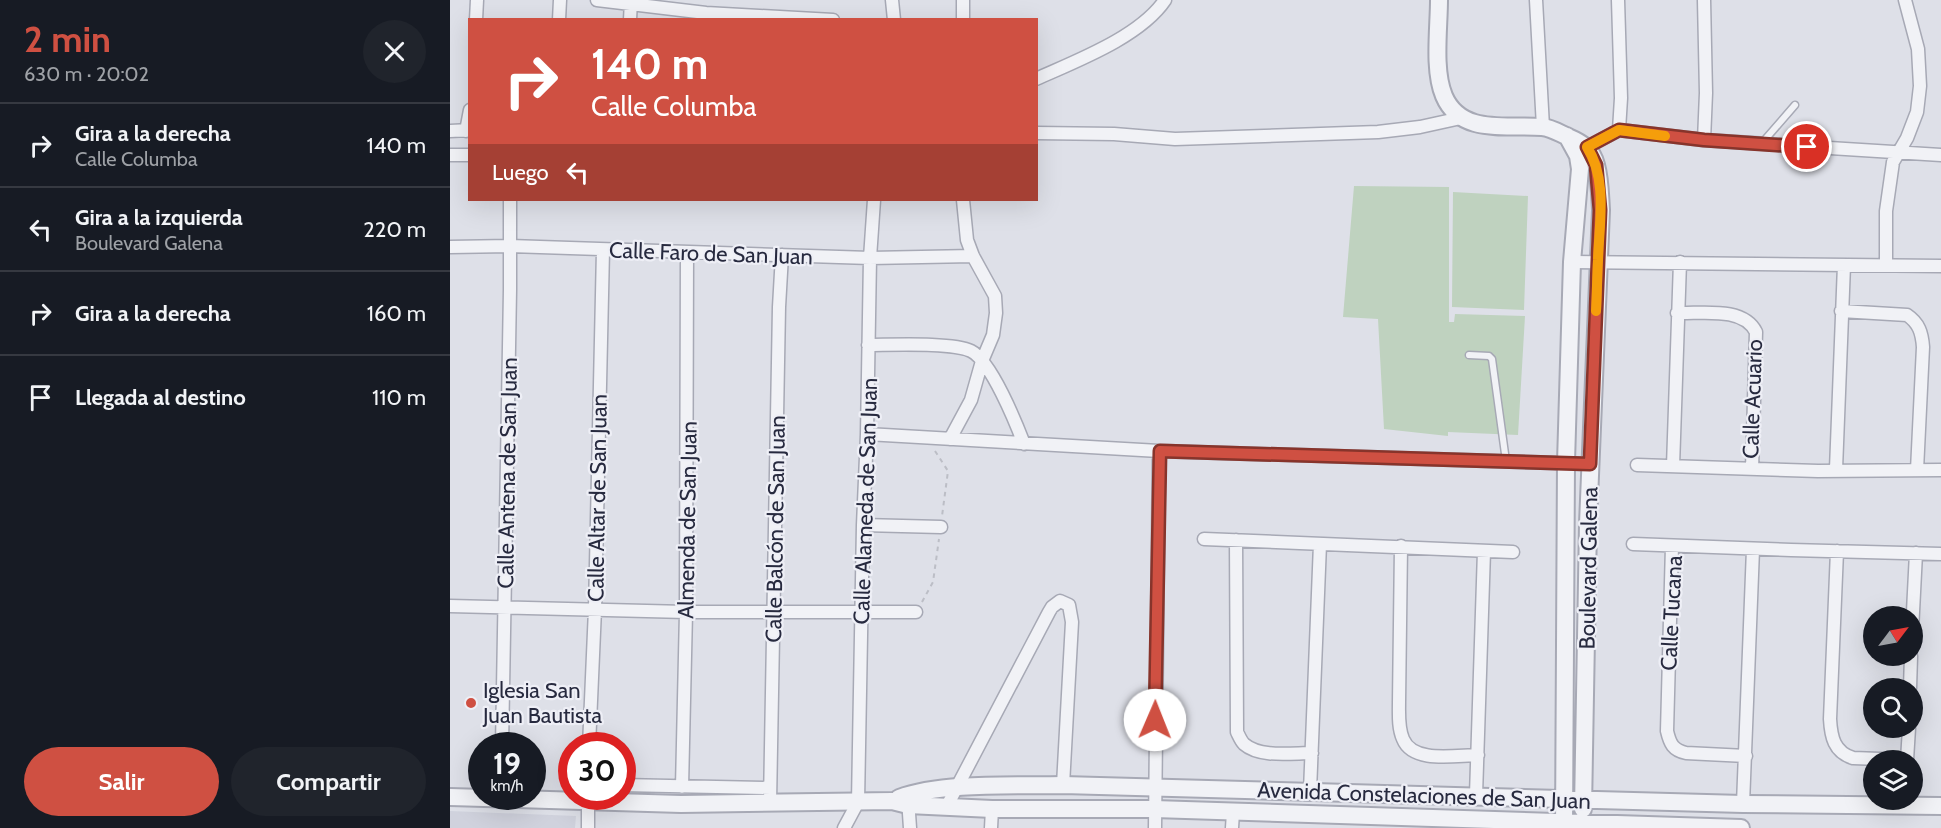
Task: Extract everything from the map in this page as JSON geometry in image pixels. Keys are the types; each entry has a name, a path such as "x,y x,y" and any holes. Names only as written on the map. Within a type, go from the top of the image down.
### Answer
{"street":[{"path":"476,18 477,0"},
{"path":"559,18 560,0"},
{"path":"597,0 631,2 706,16 790,18"},
{"path":"892,0 894,18"},
{"path":"963,0 963,18"},
{"path":"1038,78 1116,41 1148,19 1165,0"},
{"path":"1439,0 1440,81 1450,107 1461,118"},
{"path":"1536,0 1543,127"},
{"path":"1618,0 1621,98 1619,130"},
{"path":"1704,0 1706,93 1704,140"},
{"path":"1886,265 1888,190 1893,162 1907,138 1917,112 1920,86 1918,49 1905,0"},
{"path":"630,18 631,2"},
{"path":"1038,133 1114,134 1175,139 1378,132 1420,127 1461,118 1496,127 1554,129 1567,136 1581,157 1619,130 1704,140 1941,155"},
{"path":"450,131 468,130"},
{"path":"450,155 468,155"},
{"name":"Boulevard Galena","path":"1564,825 1566,462 1572,262 1581,157 1596,165 1600,210 1590,464 1583,825"},
{"name":"Calle Antena de San Juan","path":"502,732 510,201"},
{"name":"Calle Alameda de San Juan","path":"858,802 870,258 874,201"},
{"path":"950,439 971,400 982,361 993,335 996,313 995,296 967,240 963,201"},
{"name":"Calle Faro de San Juan","path":"450,247 510,246 870,258 973,256"},
{"name":"Calle Altar de San Juan","path":"590,732 595,609 603,250"},
{"name":"Almenda de San Juan","path":"682,787 686,612 687,252"},
{"name":"Calle Balcón de San Juan","path":"770,795 782,255"},
{"path":"1572,262 1941,266"},
{"path":"1673,466 1680,262"},
{"path":"1836,470 1844,265"},
{"path":"1841,311 1906,315 1915,321 1918,327 1923,347 1917,470"},
{"name":"Calle Acuario","path":"1637,465 1752,469 1756,332 1748,322 1732,314 1677,313"},
{"path":"868,345 927,346 965,349 973,352 982,361 1012,412 1024,444"},
{"path":"867,434 1160,451 1590,464"},
{"path":"1155,828 1160,451"},
{"path":"1752,469 1941,470"},
{"path":"863,525 941,527"},
{"path":"1204,539 1513,552"},
{"path":"1236,540 1237,732 1243,743 1252,749 1267,752 1312,753"},
{"path":"1310,791 1320,544"},
{"path":"1633,544 1672,546"},
{"path":"1401,546 1399,727 1403,741 1409,749 1421,754 1478,755"},
{"name":"Calle Tucana","path":"1746,756 1686,753 1677,751 1669,740 1667,731 1672,546 1941,554"},
{"path":"1743,804 1753,549"},
{"path":"1476,795 1484,550"},
{"path":"1837,551 1830,719 1834,744 1845,756 1863,758"},
{"path":"1913,606 1916,553"},
{"path":"947,806 1052,607 1060,601 1069,605 1072,612 1063,785"},
{"path":"450,606 686,612 916,612"},
{"name":"Avenida Constelaciones de San Juan","path":"902,800 956,788 1063,785 1743,804 1863,803"},
{"path":"636,786 682,787 858,802 902,800 910,828"},
{"path":"636,802 681,804 770,795"},
{"path":"450,797 468,797"},
{"name":"Avenida Constelaciones de San Juan","path":"902,800 992,809 1154,809 1232,820 1742,828"},
{"path":"844,828 858,802"},
{"name":"Avenida Constelaciones de San Juan","path":"1923,804 1941,806"},
{"path":"991,828 992,809"},
{"path":"587,810 588,828"}],"lane":[{"path":"1761,144 1795,105"},
{"path":"1469,355 1492,358 1506,461"}],"shaded area":[{"path":"450,811 576,816 575,828 450,828"}],"green space":[{"path":"1354,186 1449,187 1449,322 1454,322 1455,314 1525,316 1518,435 1448,432 1448,436 1384,429 1378,319 1343,317"},
{"path":"1453,192 1528,196 1524,310 1452,307"}],"slow traffic":[{"path":"1596,311 1600,188 1596,165 1587,147 1619,130 1665,136"}],"place":[{"name":"Iglesia San Juan Bautista","path":"471,703"}],"route":[{"path":"1155,720 1160,451 1590,464 1600,188 1596,165 1587,147 1619,130 1704,140 1807,147"}]}
